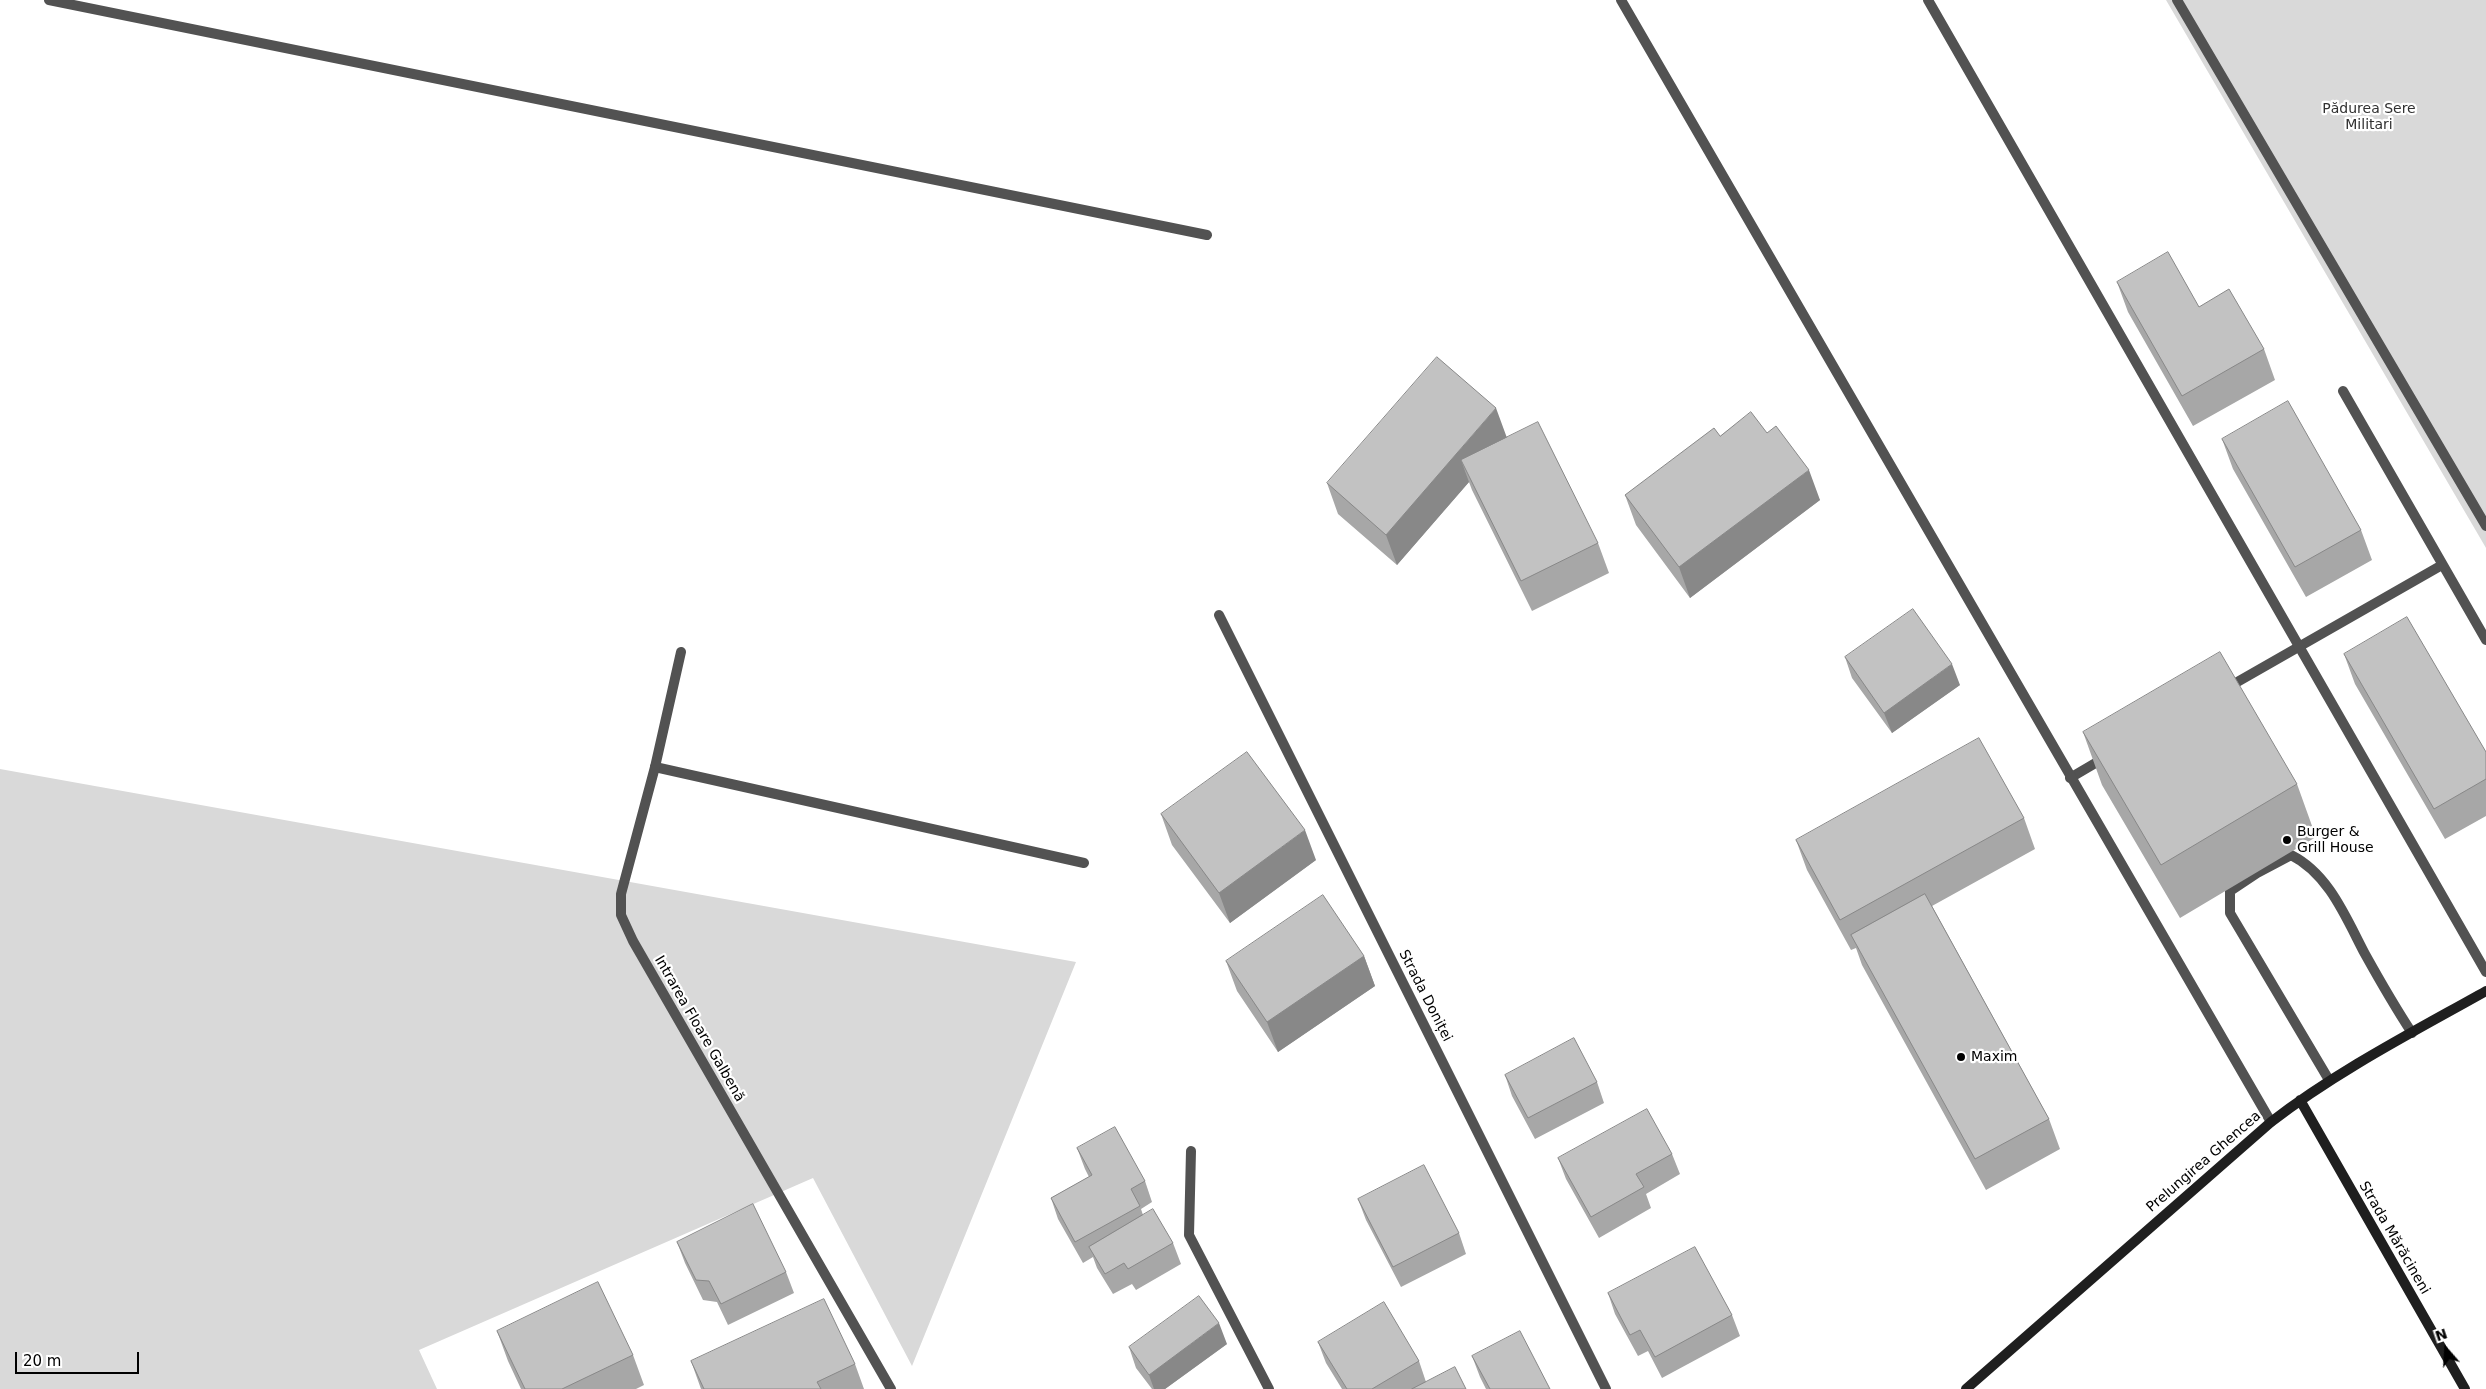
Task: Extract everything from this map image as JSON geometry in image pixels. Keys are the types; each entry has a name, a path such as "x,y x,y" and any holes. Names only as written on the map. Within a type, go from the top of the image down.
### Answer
{"main road":[{"name":"Prelungirea Ghencea","path":"1966,1389 2271,1122 2329,1080 2486,991"},
{"name":"Strada Mărăcineni","path":"2300,1100 2465,1389"}],"street":[{"path":"49,0 1207,235"},
{"path":"1621,0 2271,1122"},
{"path":"1928,0 2486,972"},
{"path":"2177,0 2486,526"},
{"path":"2343,391 2486,640"},
{"path":"2214,695 2442,564"},
{"name":"Strada Doniței","path":"1219,615 1606,1389"},
{"name":"Intrarea Floare Galbenă","path":"681,652 655,767 621,894 621,915 633,941 891,1389"},
{"path":"2070,778 2113,754"},
{"path":"655,767 1084,863"},
{"path":"2329,1080 2230,913 2230,891 2257,873 2290,855 2304,862 2331,890 2393,1005 2412,1033"},
{"path":"1191,1151 1189,1235 1269,1389"}],"green space":[{"name":"Pădurea Sere Militari","path":"2166,0 2486,0 2486,548"},
{"path":"0,769 1076,962 912,1366 813,1178 419,1350 437,1389 0,1389"}],"building":[{"path":"2168,252 2199,307 2229,289 2264,349 2182,396 2117,282"},
{"path":"1437,357 1496,408 1386,535 1327,483"},
{"path":"2288,401 2361,530 2295,567 2222,439"},
{"path":"1751,412 1767,433 1776,426 1809,470 1679,567 1625,495 1714,428 1720,436"},
{"path":"1538,422 1598,543 1521,581 1461,460"},
{"path":"1913,609 1952,664 1884,713 1845,657"},
{"path":"2407,617 2486,752 2486,779 2434,809 2344,654"},
{"path":"2220,652 2297,784 2161,865 2083,732"},
{"path":"1979,738 2024,818 1840,920 1796,840"},
{"path":"1247,752 1305,830 1219,893 1161,814"},
{"name":"Maxim","path":"1925,894 2049,1119 1975,1159 1851,935"},
{"path":"1323,895 1364,956 1267,1022 1226,961"},
{"path":"1574,1038 1597,1082 1528,1118 1505,1075"},
{"path":"1647,1109 1672,1154 1636,1174 1644,1187 1591,1217 1558,1158"},
{"path":"1115,1127 1145,1181 1131,1189 1140,1206 1075,1242 1051,1198 1092,1175 1077,1148"},
{"path":"1424,1165 1459,1233 1393,1267 1358,1199"},
{"path":"753,1204 786,1272 721,1304 709,1281 696,1280 677,1242"},
{"path":"1153,1209 1173,1243 1128,1269 1124,1263 1105,1274 1089,1247"},
{"path":"1695,1247 1732,1315 1655,1357 1640,1330 1630,1335 1608,1293"},
{"path":"598,1282 633,1355 562,1389 525,1389 497,1331"},
{"path":"1199,1296 1219,1323 1149,1375 1129,1347"},
{"path":"824,1299 855,1364 817,1382 821,1389 704,1389 691,1361"},
{"path":"1384,1302 1419,1361 1372,1389 1347,1389 1318,1342"},
{"path":"1520,1331 1550,1389 1490,1389 1472,1356"},
{"path":"1455,1367 1466,1389 1412,1389"}],"place":[{"name":"Burger & Grill House","path":"2287,840"},
{"name":"Maxim","path":"1961,1057"}]}
